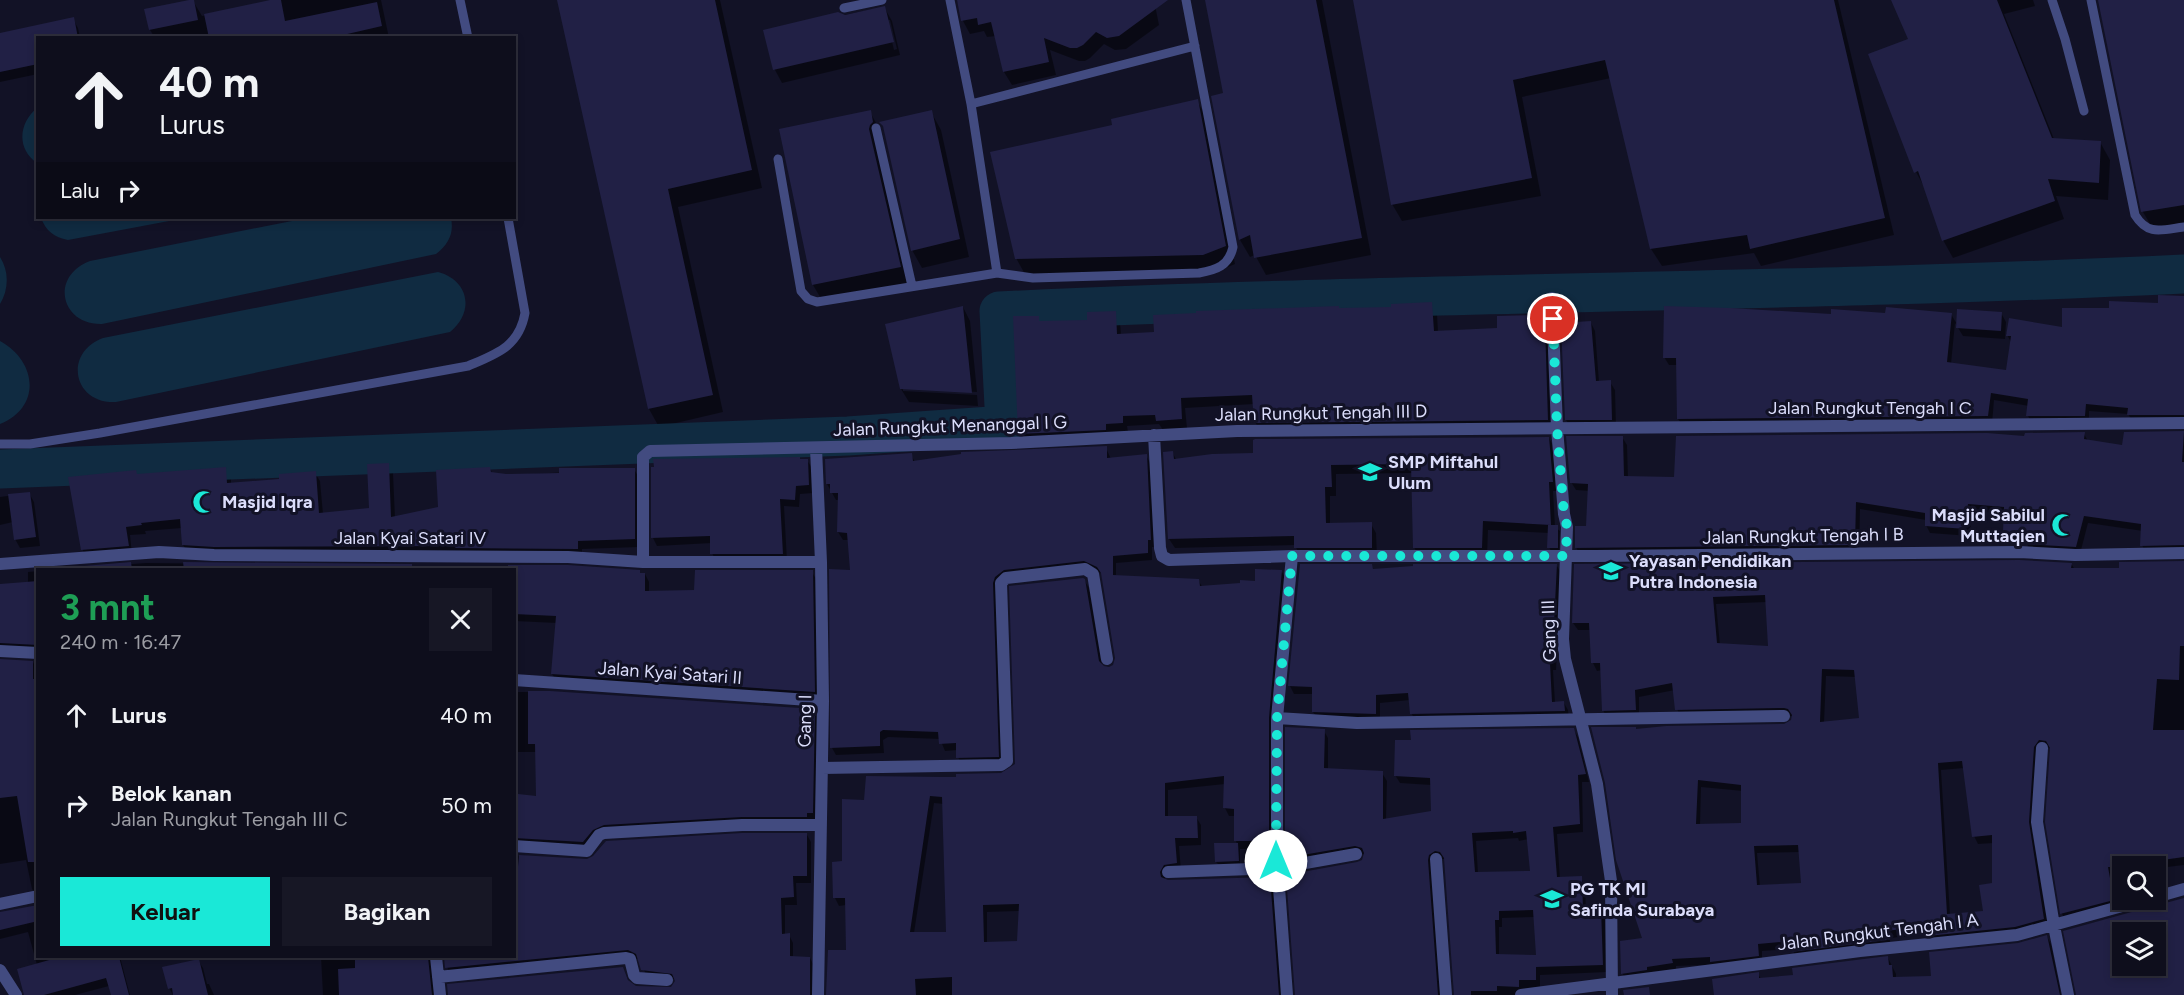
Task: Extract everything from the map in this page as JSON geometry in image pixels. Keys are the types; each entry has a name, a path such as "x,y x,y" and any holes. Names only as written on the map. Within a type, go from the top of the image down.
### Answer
{"street":[{"name":"Gang III","path":"1552,298 1557,428 1567,526 1563,639 1565,658 1597,784 1611,881 1612,990"},
{"name":"Jalan Rungkut Tengah I C","path":"1557,428 2184,423"},
{"name":"Jalan Rungkut Tengah III D","path":"1085,439 1237,432 1557,428"},
{"name":"Jalan Rungkut Tengah I B","path":"1154,435 1160,548 1162,556 1169,560 1292,556 2184,553"},
{"name":"Jalan Rungkut Menanggal I G","path":"643,562 644,457 647,452 1085,439"},
{"name":"Gang I","path":"816,448 824,701 818,995"},
{"name":"Jalan Kyai Satari IV","path":"0,564 159,552 226,555 568,557 643,562 821,562"},
{"path":"1287,995 1277,868 1277,718 1292,556"},
{"path":"822,768 1005,764 1007,761 1001,583 1006,578 1085,569 1093,574 1107,659"},
{"path":"0,651 36,653"},
{"name":"Jalan Kyai Satari II","path":"516,680 824,701"},
{"path":"1277,718 1357,723 1784,716"},
{"path":"2042,748 2037,822 2068,995"},
{"path":"516,846 586,851 604,832 742,825 821,825"},
{"path":"1168,872 1277,868 1356,854"},
{"path":"1436,859 1446,995"},
{"path":"2166,894 2184,889"},
{"path":"0,904 36,896"},
{"name":"Jalan Rungkut Tengah I A","path":"1521,995 1612,990 1860,951 2017,935 2112,909"},
{"path":"436,958 440,995"},
{"path":"438,977 626,958 630,959 637,978 667,980"},
{"path":"0,970 15,995"}],"lane":[{"path":"460,0 468,36"},
{"path":"844,8 882,0"},
{"path":"950,0 971,104 997,273"},
{"path":"778,159 801,291 808,299 817,303 997,273 1033,278 1199,273 1214,270 1228,261 1233,247 1186,0"},
{"path":"2052,0 2085,111"},
{"path":"2091,0 2135,215 2142,226 2156,231 2184,227"},
{"path":"971,104 1195,46"},
{"path":"876,128 912,286"},
{"path":"0,444 30,444 100,433 468,366 502,351 516,338 523,326 525,314 508,219"}],"water":[{"path":"36,109 36,162 26,150 22,136 26,121"},
{"path":"42,219 180,219 68,240 51,233"},
{"path":"302,219 451,219 451,233 447,242 436,254 102,324 88,322 77,317 69,308 65,298 65,288 69,277 77,268 90,261"},
{"path":"0,257 7,280 0,304"},
{"path":"438,272 456,282 465,298 463,315 450,332 116,402 101,400 90,395 82,387 78,376 78,365 82,355 90,345 103,338"},
{"path":"0,341 22,360 30,384 23,407 14,416 0,424"}],"building":[{"path":"194,0 198,20 149,30 144,9"},
{"path":"270,0 281,0 285,21 377,2 382,26 339,36 209,36 204,14"},
{"path":"557,0 715,0 752,170 668,189 713,395 648,409"},
{"path":"957,0 1168,0 1119,36 1107,38 1096,32 1077,48 1070,48 1044,38 1049,62 1003,72 991,22 978,25 977,18 961,21"},
{"path":"1205,0 1316,0 1362,238 1254,258 1250,235 1239,240 1211,96 1223,93"},
{"path":"1353,0 1834,0 1885,218 1750,249 1747,235 1650,249 1605,60 1513,80 1532,178 1391,205"},
{"path":"1891,0 1997,0 2052,138 2101,141 2099,183 2048,179 2055,201 1942,241 1918,171 1914,173 1868,54 1908,39"},
{"path":"2098,0 2184,0 2184,205 2141,212"},
{"path":"885,6 894,42 773,70 763,30 838,12 845,15"},
{"path":"74,17 78,36 36,36 36,64 0,72 0,33"},
{"path":"1198,99 1226,246 1203,255 1015,259 990,152 1112,125 1111,119"},
{"path":"871,110 873,122 869,129 901,267 812,285 779,129"},
{"path":"932,110 960,239 911,251 883,126 879,122"},
{"path":"2158,295 2184,296 2184,415 2127,415 2128,408 2086,404 2085,416 2026,416 2028,399 1991,393 1988,416 1677,419 1676,358 1663,358 1664,306 1831,314 1831,309 1885,313 1886,307 1952,313 1947,362 2006,370 2011,336 2006,336 2009,318 2062,327 2062,308 2109,308 2109,301 2158,303"},
{"path":"1432,302 1434,331 1497,328 1497,316 1538,315 1538,325 1545,324 1548,420 1254,423 1252,395 1181,398 1182,419 1156,421 1155,415 1123,416 1123,423 1106,424 1106,430 1018,434 1013,316 1039,316 1039,321 1087,320 1087,312 1116,311 1117,334 1154,332 1153,315 1196,313 1196,311 1339,306 1339,308 1391,307 1391,304"},
{"path":"963,306 972,393 900,389 885,324"},
{"path":"1957,309 2002,312 2001,331 1956,328"},
{"path":"1591,321 1596,381 1611,380 1612,420 1565,420 1561,323"},
{"path":"2184,431 2182,462 2184,462 2184,545 2140,546 2141,524 2084,516 2076,547 2024,544 2025,534 2003,532 2004,507 1968,504 1966,529 1925,526 1925,513 1856,502 1855,545 1575,548 1575,526 1586,526 1588,484 1570,483 1566,436 1623,436 1624,476 1674,477 1676,436 1987,433 2024,436 2025,433 2085,432 2084,439 2122,445 2124,432"},
{"path":"1549,437 1553,482 1549,482 1551,525 1483,521 1482,548 1413,548 1411,464 1331,465 1332,487 1325,487 1326,523 1372,522 1372,548 1294,548 1294,536 1168,539 1163,452 1173,451 1174,459 1212,454 1253,453 1253,440 1255,439"},
{"path":"1107,446 1107,458 1147,454 1151,540 1148,540 1148,553 1113,556 1113,575 1199,579 1200,586 1240,583 1240,580 1255,581 1255,569 1282,570 1269,718 1269,841 1234,841 1234,809 1223,808 1224,776 1165,783 1165,816 1197,816 1198,838 1175,838 1177,863 1164,865 1160,872 1161,877 1168,880 1270,877 1279,995 952,995 952,977 915,979 916,995 826,995 828,950 846,950 845,898 833,898 832,862 842,861 842,799 864,800 866,776 956,777 956,774 1001,773 1015,764 1009,586 1085,579 1099,661 1109,667 1113,665 1115,658 1101,573 1097,567 1084,561 1004,570 995,577 993,583 999,757 956,758 956,743 939,744 938,732 883,730 880,732 880,746 830,748 829,569 850,570 847,533 837,532 838,493 830,493 830,484 826,484 825,459 912,453 913,461 961,454 961,452","holes":["930,796 942,797 946,932 910,932","1019,904 1017,941 984,942 983,905"]},
{"path":"800,457 800,459 808,459 809,485 796,486 795,500 780,499 783,554 710,554 710,536 651,538 653,459"},
{"path":"389,463 391,517 438,507 436,470 490,467 491,472 506,474 559,473 559,468 635,468 635,539 578,541 578,549 456,548 453,546 214,547 182,545 180,519 126,527 129,546 81,550 68,477 136,470 137,474 226,467 227,483 279,479 279,474 316,471 319,513 369,508 367,464"},
{"path":"30,492 36,537 14,540 8,494"},
{"path":"1548,525 1558,525 1558,548 1547,548"},
{"path":"2019,560 2072,563 2071,568 2119,568 2119,562 2184,561 2184,646 2180,646 2179,680 2157,679 2153,730 2184,730 2184,857 2166,859 2166,856 2112,856 2112,867 2108,867 2112,901 2060,914 2045,822 2050,748 2046,741 2039,740 2034,747 2029,822 2044,919 2015,927 1928,936 1927,926 1886,931 1887,940 1791,952 1790,941 1758,944 1759,956 1710,962 1710,957 1672,959 1673,963 1621,974 1620,941 1642,938 1616,860 1605,783 1591,727 1636,727 1636,729 1666,726 1784,724 1791,720 1792,715 1788,709 1784,708 1675,710 1672,683 1635,690 1636,710 1602,711 1600,663 1591,663 1589,623 1572,623 1574,564","holes":["1765,595 1768,646 1717,643 1713,597","1822,669 1854,670 1859,718 1820,722","1962,761 1972,837 1992,835 1992,883 1979,885 1983,911 1947,914 1938,763","1698,780 1741,785 1741,823 1696,824","1798,845 1801,883 1757,885 1754,846"]},
{"path":"131,562 132,568 84,568 84,566"},
{"path":"183,562 412,564 412,568 184,568"},
{"path":"1300,564 1372,564 1373,569 1413,566 1413,564 1557,564 1552,663 1550,663 1552,702 1564,701 1565,711 1410,714 1408,693 1376,695 1376,714 1312,712 1312,687 1288,686"},
{"path":"508,565 568,565 640,570 640,573 645,573 645,591 694,590 695,570 813,570 815,692 551,674 556,616 516,614 516,568 508,568"},
{"path":"36,581 36,645 0,643 0,584"},
{"path":"0,659 33,661 33,679 36,679 36,862 28,862 17,796 0,798"},
{"path":"528,691 815,709 813,813 807,813 807,817 742,817 604,825 593,830 583,842 516,838 518,794 536,796 535,744 528,744"},
{"path":"1285,727 1325,729 1324,768 1383,771 1383,819 1431,811 1430,778 1394,776 1395,740 1411,740 1410,730 1574,728 1586,774 1578,775 1580,824 1553,827 1557,877 1582,876 1583,910 1601,908 1603,965 1536,967 1536,980 1519,980 1519,987 1497,986 1497,991 1471,991 1471,995 1454,995 1444,858 1440,852 1435,851 1429,855 1428,860 1438,995 1295,995 1286,875 1357,862 1362,860 1364,853 1362,848 1355,846 1285,858","holes":["1513,831 1513,833 1526,831 1530,871 1475,872 1472,833","1533,910 1536,955 1496,954 1495,920 1499,920 1499,911"]},
{"path":"742,833 807,833 807,876 793,876 794,897 781,898 782,934 790,933 790,956 810,957 810,995 448,995 447,984 623,967 628,980 636,986 671,987 675,981 672,974 641,970 636,954 628,950 445,968 444,958 516,958 516,878 519,855 587,859 593,856 606,841"},
{"path":"1214,843 1238,843 1239,861 1215,862"},
{"path":"2184,898 2184,995 2076,995 2063,931 2139,910 2166,910 2166,903"},
{"path":"36,905 36,921 0,930 0,912"},
{"path":"2047,935 2060,995 1714,995 1712,979 1759,972 1759,978 1793,975 1792,968 1888,956 1889,965 1892,965 1893,977 1931,976 1929,952 2018,943"},
{"path":"56,958 119,958 129,995 111,995 106,978 44,995 24,995 17,969"},
{"path":"428,958 432,995 339,995 338,969 355,968 355,959"},
{"path":"199,959 208,995 173,995 172,988 168,989 162,967"},
{"path":"1649,987 1650,995 1624,995 1623,990"}],"waterway":[{"path":"0,469 848,436 1005,425 999,311 2184,274"}],"place":[{"name":"SMP Miftahul Ulum","path":"1370,472"},
{"name":"Masjid Iqra","path":"204,502"},
{"name":"Masjid Sabilul Muttaqien","path":"2063,525"},
{"name":"Yayasan Pendidikan Putra Indonesia","path":"1611,571"},
{"name":"PG TK MI Safinda Surabaya","path":"1552,899"}],"route":[{"path":"1276,861 1277,718 1292,556 1566,556 1567,526 1557,428 1553,319"}]}
